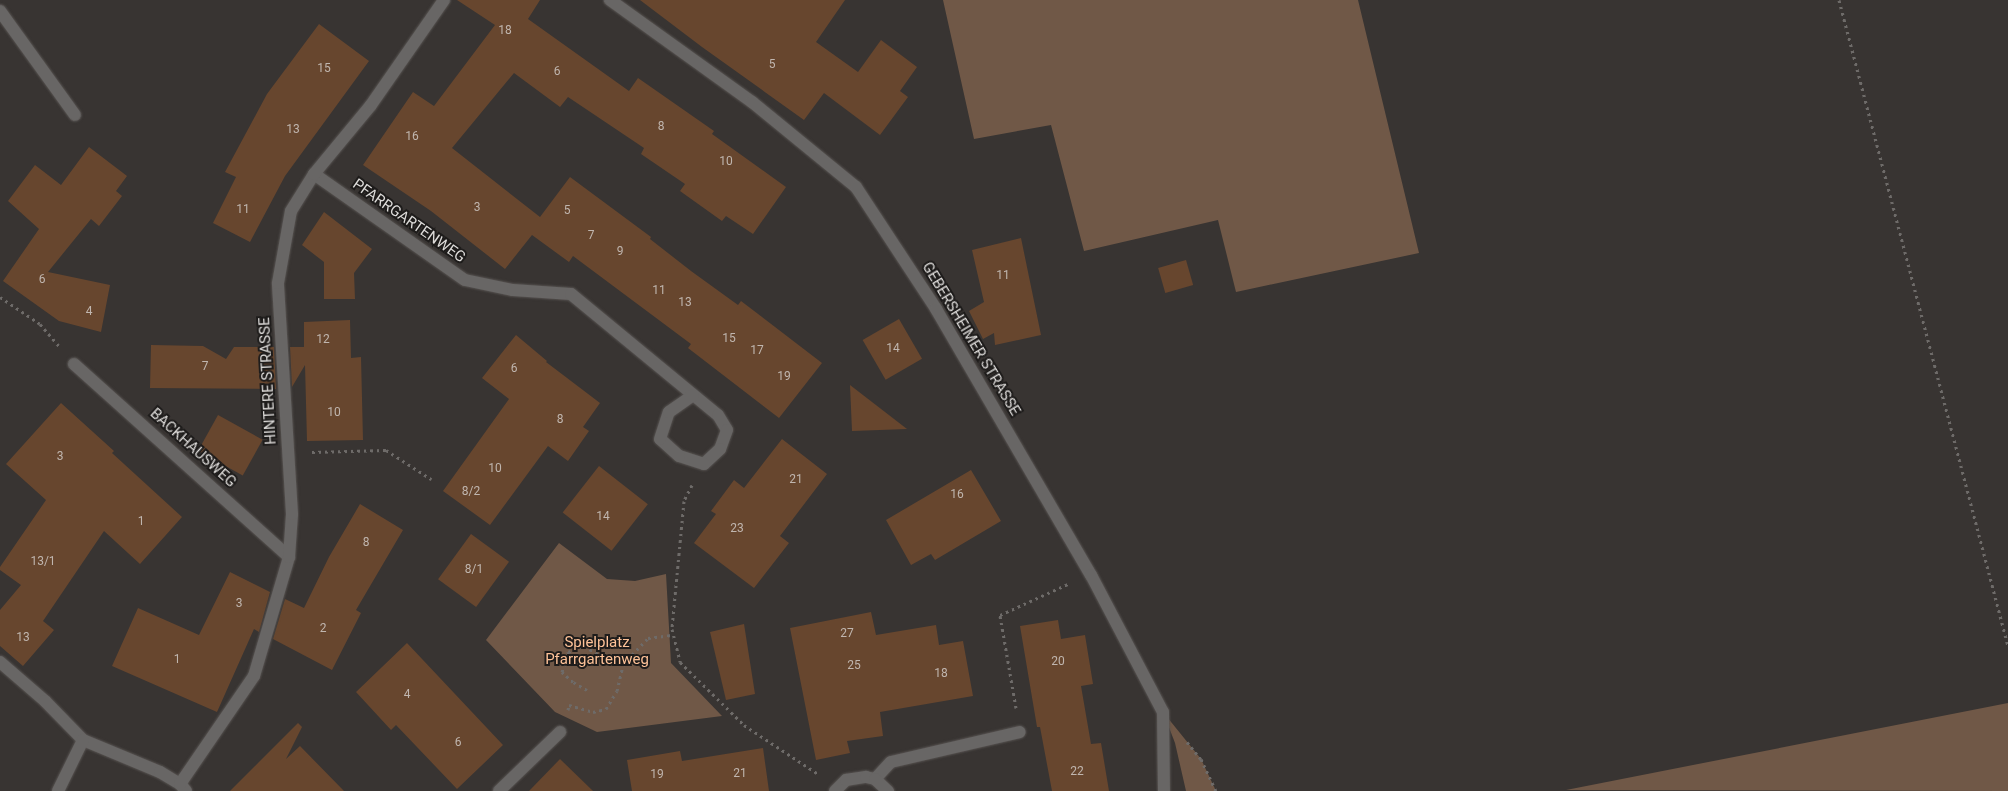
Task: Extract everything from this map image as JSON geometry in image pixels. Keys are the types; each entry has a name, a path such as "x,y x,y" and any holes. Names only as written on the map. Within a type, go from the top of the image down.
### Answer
{"street":[{"name":"HINTERE STRASSE","path":"183,787 254,676 289,557 292,514 278,284 290,211 314,174 372,105 444,0"},
{"name":"GEBERSHEIMER STRASSE","path":"610,0 752,102 856,188 936,309 1091,575 1163,712 1164,791"},
{"path":"0,12 75,115"},
{"name":"PFARRGARTENWEG","path":"314,174 465,280 513,290 571,294 718,415 727,430 720,449 704,464"},
{"name":"BACKHAUSWEG","path":"74,364 289,557"},
{"path":"693,395 669,412 660,439 679,456 704,464"},
{"path":"0,662 45,701 83,740 160,772 183,787"},
{"path":"499,791 560,732"},
{"path":"875,779 890,762 1020,732"},
{"path":"58,791 83,740"},
{"path":"836,789 855,777 875,779 888,791"}],"path":[{"path":"1839,0 2008,646"},
{"path":"0,297 40,324 74,364"},
{"path":"288,453 386,450 431,479"},
{"path":"704,464 684,501 672,629 680,662 744,725 836,789"},
{"path":"1020,732 1000,615 1052,590 1091,575"},
{"path":"560,732 569,705 593,712 606,709 617,690 623,664 648,638 674,635"},
{"path":"587,690 573,682 562,672 568,652 584,646 610,662 623,664"},
{"path":"1163,712 1201,759 1216,791"}],"green space":[{"path":"943,0 1358,0 1419,253 1236,292 1218,220 1084,251 1051,125 974,139"},
{"name":"Spielplatz Pfarrgartenweg","path":"559,543 607,579 635,581 666,574 671,663 722,716 597,732 555,712 486,640"},
{"path":"2008,703 2008,791 1566,790"},
{"path":"1163,712 1201,759 1216,791 1186,791 1175,743"}],"building":[{"path":"457,0 540,0 528,19 629,91 638,78 714,131 712,134 786,187 753,234 726,216 722,221 680,191 685,184 641,154 644,148 568,97 560,107 514,73 452,148 540,217 570,177 651,237 650,239 691,271 738,305 741,301 822,363 779,418 688,348 691,344 573,256 569,262 532,235 505,269 431,211 363,165 413,92 434,106 495,25"},
{"path":"640,0 845,0 816,42 858,72 881,40 917,67 900,91 908,97 880,135 824,93 804,120"},
{"path":"319,24 369,61 285,176 250,242 213,223 236,177 225,172 267,94"},
{"path":"89,147 127,176 116,191 122,196 99,226 91,219 48,272 110,285 101,332 59,321 3,281 39,229 8,201 35,165 61,185"},
{"path":"324,212 372,249 354,273 355,299 324,299 324,262 302,245"},
{"path":"1021,238 1041,335 995,345 994,333 983,339 969,311 984,302 972,250"},
{"path":"1186,260 1193,285 1165,293 1158,268"},
{"path":"899,319 922,359 886,380 863,340"},
{"path":"350,320 351,358 361,357 363,440 307,441 305,365 292,387 290,347 304,347 304,322"},
{"path":"516,335 546,362 600,403 583,427 589,431 568,461 548,446 490,525 443,491 509,399 482,378"},
{"path":"151,345 203,346 226,359 234,347 274,347 276,389 150,388"},
{"path":"850,385 907,429 852,431"},
{"path":"61,403 182,517 140,564 104,531 43,621 54,630 23,666 0,646 0,610 21,585 0,570 0,567 46,500 6,464"},
{"path":"218,415 263,440 243,476 198,451"},
{"path":"782,439 827,474 780,536 789,543 754,588 694,543 716,514 711,511 734,480 744,488"},
{"path":"599,466 648,504 612,551 563,512"},
{"path":"971,470 1001,521 935,560 931,554 911,565 886,520"},
{"path":"360,504 403,530 356,610 361,613 332,670 273,639 285,599 304,608 329,557"},
{"path":"471,534 509,562 476,607 438,579"},
{"path":"230,572 270,592 259,632 254,629 217,712 112,666 138,608 199,635"},
{"path":"871,612 876,635 936,625 939,645 963,641 973,696 880,712 883,736 847,741 850,753 816,760 790,628"},
{"path":"1058,620 1061,639 1085,635 1093,684 1081,686 1091,744 1101,743 1109,791 1052,791 1040,727 1037,727 1020,626"},
{"path":"744,624 755,694 726,700 710,632"},
{"path":"407,643 503,745 457,789 396,725 391,730 356,692"},
{"path":"298,723 302,727 286,759 300,746 344,791 230,791"},
{"path":"763,748 769,791 632,791 627,760 680,751 682,761"},
{"path":"560,759 593,791 529,791"}]}
